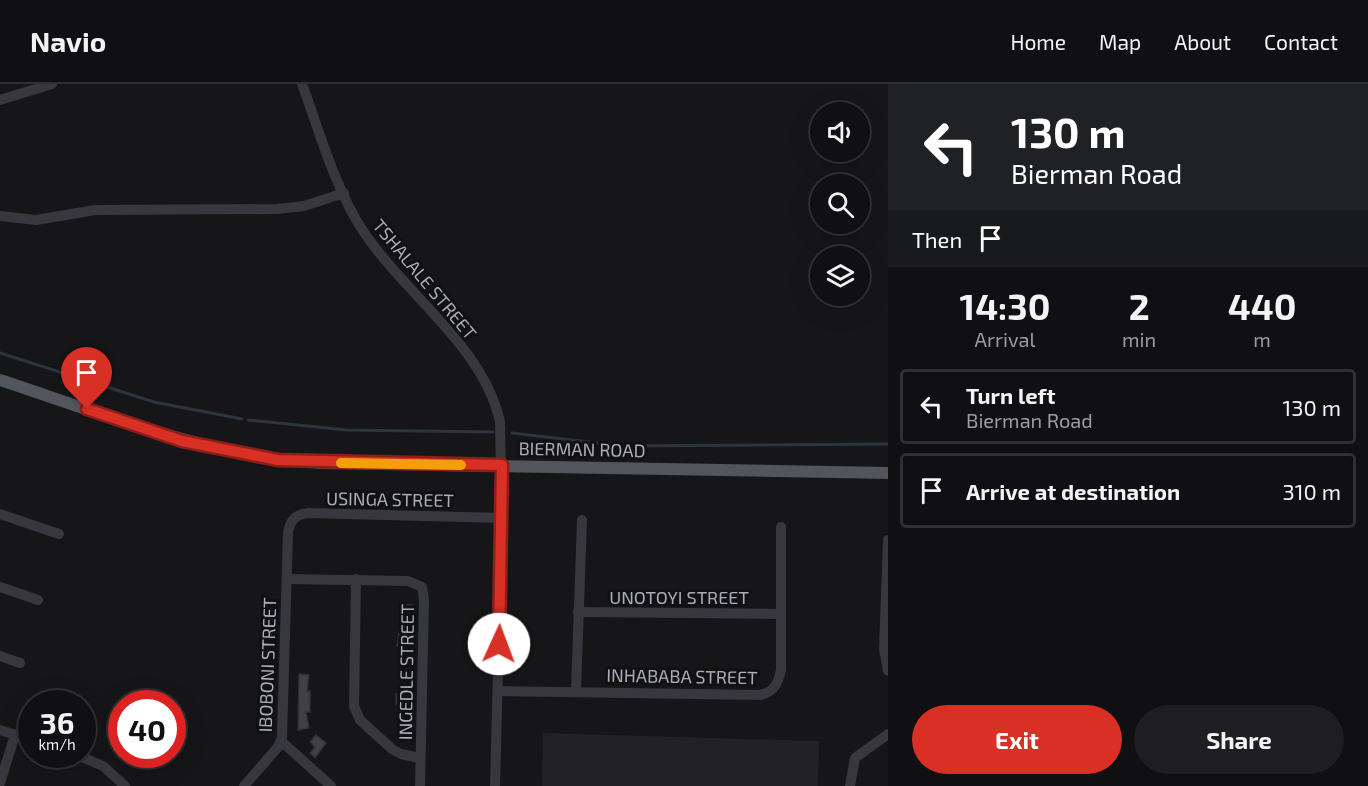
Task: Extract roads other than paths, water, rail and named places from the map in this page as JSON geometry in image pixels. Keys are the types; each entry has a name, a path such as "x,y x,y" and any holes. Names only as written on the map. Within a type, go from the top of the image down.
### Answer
{"main road":[{"name":"BIERMAN ROAD","path":"0,378 182,441 256,457 323,463 888,468"},
{"name":"BIERMAN ROAD","path":"502,463 888,473"}],"street":[{"path":"0,100 52,84"},
{"name":"TSHALALE STREET","path":"302,84 344,194 365,234 470,359 489,387 500,422 502,518 495,786"},
{"path":"0,216 36,220 95,210 277,208 304,206 344,194"},
{"name":"USINGA STREET","path":"288,532 292,520 301,513 502,518"},
{"path":"0,514 59,534"},
{"path":"576,690 582,520"},
{"name":"INHABABA STREET","path":"498,691 576,690 761,695 768,693 774,688 780,670 781,527"},
{"name":"IBOBONI STREET","path":"244,786 281,741 288,532"},
{"path":"888,540 884,649 888,671"},
{"name":"INGEDLE STREET","path":"287,579 408,581 418,584 423,591 420,786"},
{"path":"356,579 354,706 356,715 396,752 420,758"},
{"path":"0,587 38,600"},
{"name":"UNOTOYI STREET","path":"578,612 780,614"},
{"path":"0,656 20,663"},
{"path":"0,730 18,736"},
{"path":"850,786 855,758 888,734"},
{"path":"0,783 15,735"},
{"path":"281,741 331,786"},
{"path":"96,763 103,766 125,786"}],"waterway":[{"path":"0,353 154,402 242,419"},
{"path":"248,420 346,430 493,432"},
{"path":"512,433 623,446 888,444"}]}
